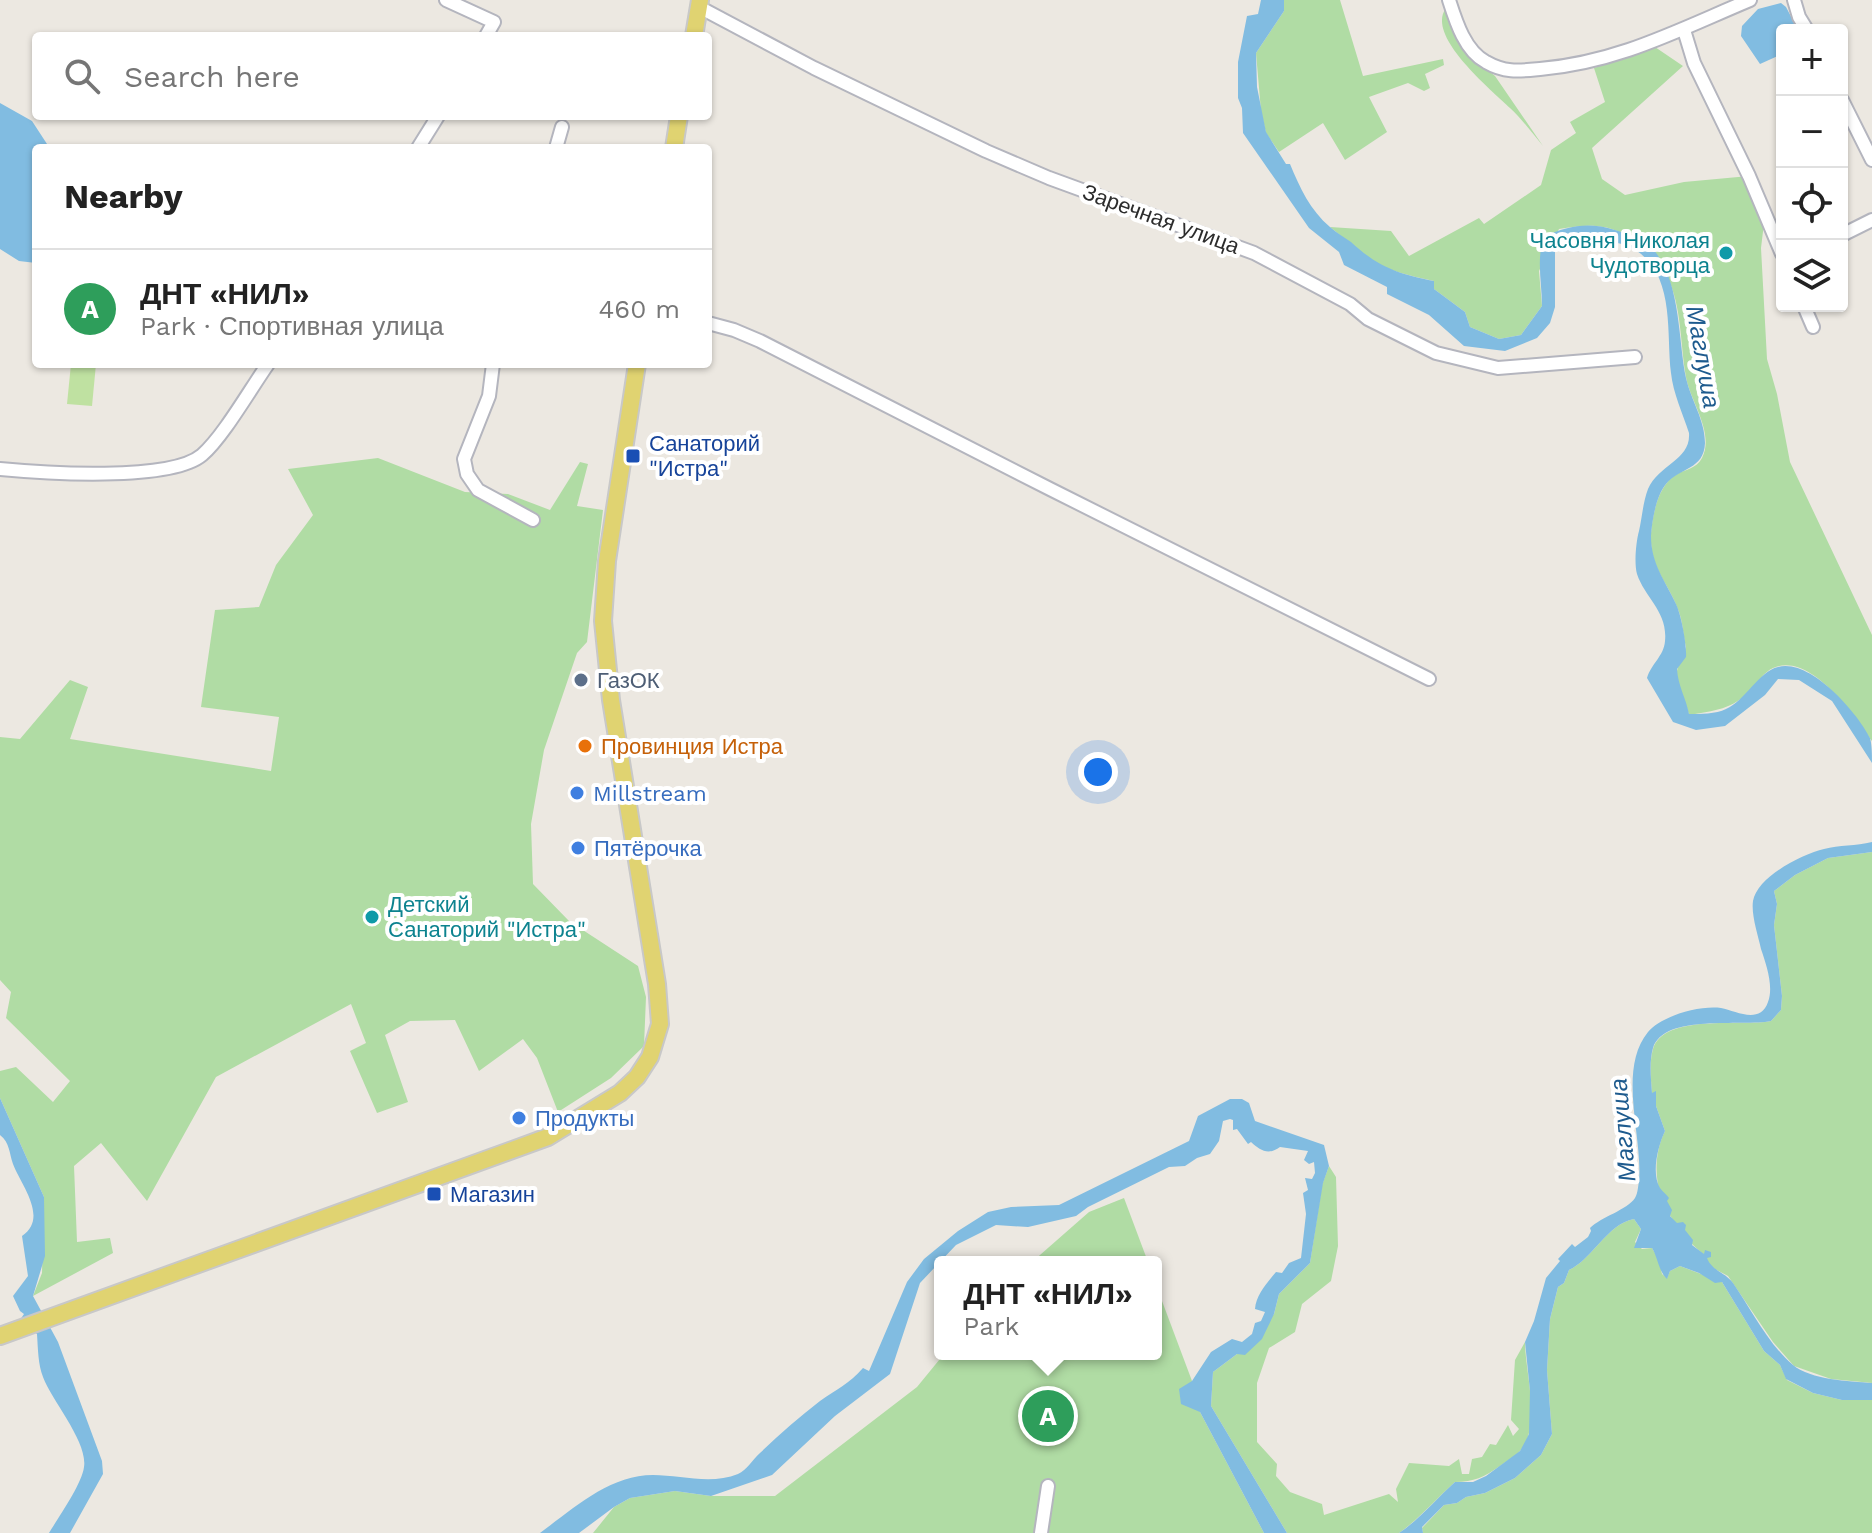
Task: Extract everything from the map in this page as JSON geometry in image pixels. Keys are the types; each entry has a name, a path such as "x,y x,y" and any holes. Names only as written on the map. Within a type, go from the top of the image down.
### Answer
{"main road":[{"path":"695,32 699,3"},
{"path":"675,144 678,120"},
{"path":"0,1336 548,1137 620,1093 637,1077 650,1057 660,1024 660,1005 611,700 603,621 607,561 636,368"}],"street":[{"path":"446,0 494,22 488,32"},
{"path":"1449,0 1465,40 1484,61 1511,72 1564,68 1599,61 1684,30 1750,0"},
{"path":"1794,0 1803,24"},
{"name":"Заречная улица","path":"699,3 814,68 986,151 1049,178 1254,253 1350,304 1368,319 1436,353 1498,368 1635,357"},
{"path":"1684,30 1694,63 1776,240"},
{"path":"1848,112 1872,160"},
{"path":"420,144 436,120"},
{"path":"557,144 562,127"},
{"path":"1848,232 1872,220"},
{"path":"1807,312 1813,327"},
{"path":"712,324 760,341 1429,679"},
{"path":"0,469 58,473 131,472 179,466 201,456 265,368"},
{"path":"492,368 489,396 464,459 467,474 478,490 533,520"},
{"path":"1041,1533 1048,1486"}],"green space":[{"path":"1284,0 1340,0 1363,76 1443,59 1444,65 1425,74 1430,88 1424,91 1408,83 1369,97 1387,132 1345,160 1323,123 1279,152 1266,133 1256,53 1284,11"},
{"path":"1446,8 1481,65 1495,76 1543,146 1452,47 1442,20"},
{"path":"1655,47 1683,66 1592,148 1602,179 1625,195 1684,182 1749,176 1765,215 1761,248 1767,359 1790,462 1872,635 1872,741 1830,689 1802,669 1787,665 1770,670 1751,690 1730,705 1689,715 1677,676 1686,647 1681,620 1675,601 1656,566 1651,533 1655,508 1665,485 1677,474 1700,462 1706,438 1688,386 1672,288 1662,269 1633,240 1604,227 1559,229 1539,271 1542,306 1521,335 1499,339 1470,327 1465,312 1434,289 1434,281 1398,272 1372,261 1330,227 1391,231 1409,256 1479,218 1484,224 1541,185 1551,150 1576,133 1570,122 1605,102 1594,68"},
{"path":"71,368 96,368 92,406 67,404"},
{"path":"378,458 465,492 508,494 550,510 580,462 588,464 577,506 603,510 587,642 577,653 544,750 531,824 533,884 569,921 638,966 646,997 644,1046 611,1078 558,1112 537,1058 523,1039 479,1071 455,1020 410,1021 385,1035 408,1102 377,1113 350,1051 366,1043 351,1004 216,1077 147,1201 101,1143 74,1166 77,1242 110,1238 113,1253 33,1296 42,1273 44,1197 0,1098 0,1071 16,1067 53,1102 70,1081 6,1018 11,992 0,980 0,737 20,739 70,680 88,687 70,739 271,771 279,717 201,707 215,610 259,607 276,565 313,515 288,469"},
{"path":"1872,852 1872,1383 1831,1379 1794,1366 1773,1342 1728,1276 1711,1267 1671,1217 1658,1186 1658,1152 1665,1131 1656,1106 1656,1092 1652,1094 1651,1060 1660,1038 1672,1030 1705,1024 1771,1021 1781,1010 1782,996 1774,925 1777,904 1774,891 1795,875 1828,858"},
{"path":"1329,1166 1336,1177 1338,1246 1331,1281 1302,1304 1295,1332 1269,1348 1257,1383 1257,1442 1277,1464 1276,1476 1290,1492 1322,1504 1324,1515 1389,1494 1398,1502 1396,1489 1409,1463 1449,1466 1459,1459 1462,1474 1469,1474 1472,1459 1482,1457 1490,1444 1496,1445 1508,1425 1513,1436 1519,1429 1511,1420 1515,1360 1525,1342 1531,1399 1527,1441 1513,1457 1484,1476 1455,1482 1399,1533 1287,1533 1211,1406 1213,1372 1237,1354 1274,1314 1279,1294 1310,1263 1322,1185"},
{"path":"1124,1198 1146,1256 1039,1256 1089,1212"},
{"path":"1634,1219 1641,1229 1635,1242 1642,1249 1652,1248 1662,1274 1667,1278 1670,1271 1680,1266 1722,1282 1764,1351 1780,1365 1787,1380 1813,1393 1842,1400 1872,1400 1872,1533 1423,1533 1422,1528 1444,1505 1485,1493 1515,1478 1541,1455 1552,1434 1547,1370 1550,1319 1558,1287 1564,1283 1569,1270 1578,1265 1608,1234"},
{"path":"1162,1301 1192,1381 1200,1412 1264,1533 593,1533 614,1507 630,1498 675,1491 711,1496 775,1496 917,1387 939,1360 1162,1360"}],"water":[{"path":"1261,0 1284,0 1284,11 1256,53 1257,87 1266,132 1286,164 1290,164 1311,206 1330,227 1370,258 1399,272 1434,281 1434,289 1465,312 1470,327 1499,339 1521,335 1542,306 1540,254 1544,237 1553,233 1570,227 1597,226 1630,235 1653,249 1669,277 1674,294 1686,378 1705,443 1704,452 1696,463 1672,478 1663,489 1655,509 1651,536 1656,563 1682,622 1686,657 1677,669 1689,714 1726,709 1771,670 1791,666 1818,679 1855,715 1870,738 1872,763 1832,701 1799,680 1778,679 1765,695 1725,726 1696,730 1673,722 1647,678 1662,651 1665,631 1660,613 1637,574 1637,541 1648,489 1685,450 1689,433 1672,381 1662,287 1646,259 1630,247 1601,239 1567,241 1555,248 1555,307 1550,323 1537,338 1505,351 1464,346 1429,315 1387,294 1387,287 1344,265 1339,252 1309,228 1243,133 1242,108 1238,98 1238,62 1247,16 1258,14"},
{"path":"1781,3 1795,24 1776,24 1776,57 1760,64 1741,36 1742,26 1758,9"},
{"path":"0,103 32,121 47,144 32,144 32,263 19,261 0,249"},
{"path":"1872,842 1872,852 1828,858 1795,875 1774,891 1777,904 1774,925 1782,996 1781,1010 1771,1021 1705,1024 1672,1030 1660,1037 1653,1048 1651,1070 1652,1093 1656,1091 1656,1106 1665,1131 1658,1152 1656,1175 1660,1188 1669,1198 1670,1216 1677,1223 1686,1225 1692,1245 1704,1254 1705,1250 1711,1252 1711,1257 1707,1258 1709,1262 1733,1283 1784,1357 1801,1370 1820,1377 1872,1383 1872,1400 1842,1400 1813,1393 1786,1379 1780,1365 1764,1351 1722,1282 1715,1283 1680,1266 1670,1271 1667,1279 1652,1248 1634,1248 1641,1229 1634,1219 1608,1234 1578,1265 1569,1270 1564,1283 1558,1287 1550,1319 1547,1370 1552,1434 1541,1455 1515,1478 1485,1493 1444,1505 1422,1527 1423,1533 1399,1533 1455,1482 1473,1482 1486,1476 1520,1451 1529,1434 1530,1391 1525,1342 1546,1278 1572,1244 1575,1247 1588,1237 1590,1228 1626,1206 1637,1194 1639,1164 1633,1104 1634,1065 1648,1032 1662,1021 1692,1010 1721,1008 1754,1015 1764,1009 1770,996 1770,982 1754,919 1756,892 1771,875 1804,856 1830,848"},
{"path":"0,1098 44,1197 45,1256 33,1296 58,1342 102,1461 103,1474 70,1533 49,1533 79,1482 84,1457 75,1434 43,1377 37,1334 20,1320 24,1314 13,1296 28,1276 22,1236 30,1229 33,1211 7,1145 0,1135"},
{"path":"1230,1099 1242,1099 1249,1103 1255,1121 1324,1145 1329,1166 1323,1183 1310,1263 1279,1294 1262,1339 1245,1355 1237,1354 1213,1372 1211,1406 1287,1533 1264,1533 1200,1412 1181,1404 1179,1389 1192,1381 1211,1352 1232,1339 1242,1342 1252,1334 1255,1323 1261,1321 1265,1312 1255,1309 1262,1289 1276,1272 1282,1273 1289,1263 1301,1258 1306,1214 1303,1193 1308,1190 1305,1178 1312,1179 1314,1162 1309,1164 1304,1160 1308,1151 1280,1147 1268,1151 1251,1142 1248,1144 1237,1129 1233,1130 1233,1120 1230,1119 1223,1121 1219,1141 1210,1154 1185,1166 1169,1167 1076,1216 1028,1227 996,1225 956,1245 946,1256 934,1256 934,1268 920,1283 890,1374 835,1416 772,1475 711,1496 675,1491 630,1498 579,1533 540,1533 592,1495 621,1481 653,1475 717,1479 741,1472 812,1407 863,1368 869,1371 907,1282 924,1259 958,1231 988,1212 1011,1207 1059,1205 1189,1141 1198,1116"}],"place":[{"name":"Часовня Николая Чудотворца","path":"1726,253"},
{"name":"Санаторий \"Истра\"","path":"633,456"},
{"name":"ГазОК","path":"581,680"},
{"name":"Провинция Истра","path":"585,746"},
{"name":"Millstream","path":"577,793"},
{"name":"Пятёрочка","path":"578,848"},
{"name":"Детский Санаторий \"Истра\"","path":"372,917"},
{"name":"Продукты","path":"519,1118"},
{"name":"Магазин","path":"434,1194"},
{"name":"ДНТ «НИЛ»","path":"1048,1416"}],"water label":[{"name":"Маглуша","path":"1703,357"},
{"name":"Маглуша","path":"1623,1130"}]}
